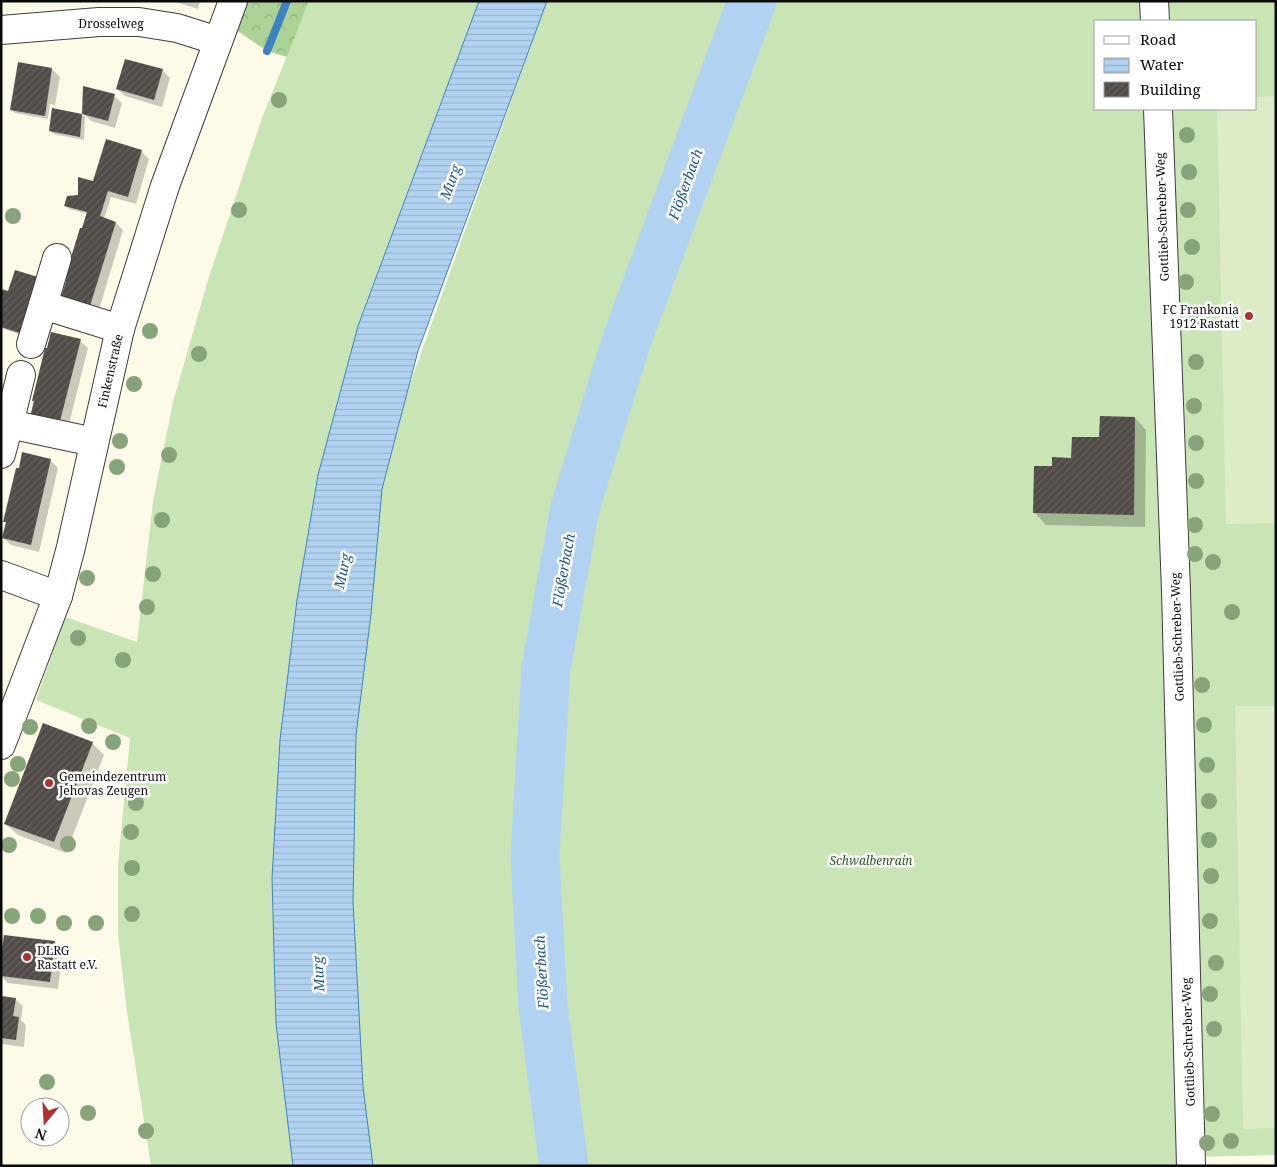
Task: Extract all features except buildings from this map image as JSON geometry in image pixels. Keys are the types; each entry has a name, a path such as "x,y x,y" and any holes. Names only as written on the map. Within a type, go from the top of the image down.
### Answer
{"street":[{"name":"Finkenstraße","path":"1,745 58,596 71,547 120,329 164,186 233,1"},
{"path":"1154,1 1155,20"},
{"name":"Drosselweg","path":"1,30 99,22 139,22 177,28 218,40"},
{"name":"Gottlieb-Schreber-Weg","path":"1158,110 1175,574 1191,1166"},
{"path":"31,344 57,258"},
{"path":"43,305 120,329"},
{"path":"1,454 21,375"},
{"path":"8,424 94,442"},
{"path":"1,575 58,596"}],"green space":[{"path":"248,1 309,1 287,57 267,51 236,30"},
{"path":"309,1 479,1 358,326 318,475 297,600 280,740 272,878 276,1024 293,1166 151,1166 127,1012 118,934 118,864 130,738 36,700 65,617 137,642 153,501 173,402 208,280 262,118"},
{"path":"547,1 743,1 618,334 565,505 538,664 527,850 535,1005 555,1166 373,1166 363,1087 353,902 356,735 371,614 382,489 410,384"},
{"name":"Schwalbenrain","path":"760,1 1146,1 1147,20 1094,20 1094,110 1150,110 1183,1166 578,1166 551,1006 548,851 557,670 583,510 632,344"},
{"path":"1165,1 1276,1 1276,1155 1199,1157 1168,110 1257,110 1257,20 1165,20"},
{"name":"FC Frankonia 1912 Rastatt","path":"1276,96 1276,523 1226,524 1217,110 1257,110 1257,97"},
{"path":"1235,706 1276,706 1276,1128 1243,1129"}],"water":[{"name":"Murg","path":"479,1 547,1 418,351 382,489 371,614 356,735 353,902 363,1087 373,1166 293,1166 276,1024 272,878 280,740 297,600 318,475 358,326"}],"waterway":[{"path":"267,51 287,1"},
{"name":"Flößerbach","path":"564,1166 543,1007 535,855 546,668 575,508 626,342 752,1"}],"place":[{"name":"FC Frankonia 1912 Rastatt","path":"1249,316"},
{"name":"Gemeindezentrum Jehovas Zeugen","path":"49,783"},
{"name":"DLRG Rastatt e.V.","path":"27,957"}]}
